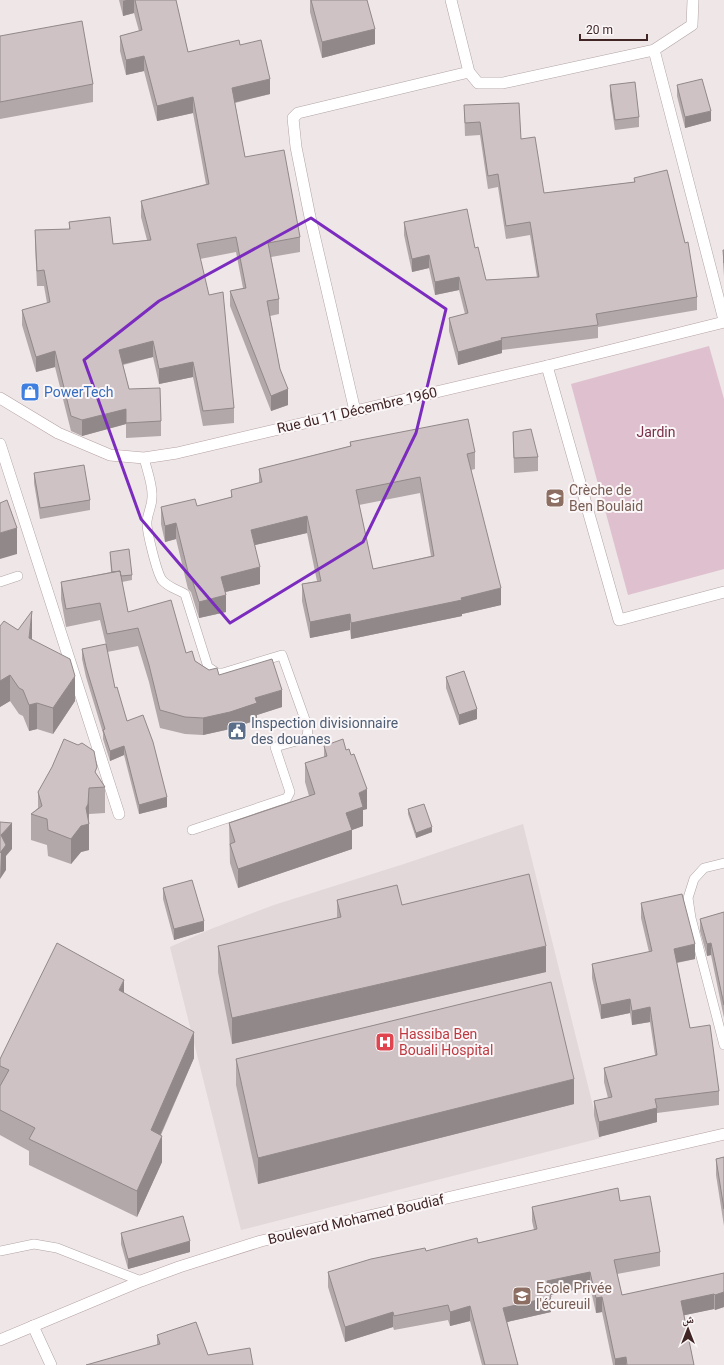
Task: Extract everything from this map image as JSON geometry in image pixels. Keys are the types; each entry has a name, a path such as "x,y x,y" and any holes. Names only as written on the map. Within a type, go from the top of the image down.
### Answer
{"street":[{"path":"451,0 470,72 478,83 503,83 654,50 692,25 693,0"},
{"path":"654,50 724,321"},
{"path":"355,411 310,217 296,147 293,118 298,113 470,72"},
{"name":"Rue du 11 Décembre 1960","path":"0,398 58,433 110,455 144,458 176,453 547,366 724,321"},
{"path":"547,366 619,620 724,592"},
{"path":"0,444 119,814"},
{"name":"Boulevard Mohamed Boudiaf","path":"0,1340 141,1281 179,1267 261,1241 724,1134"},
{"path":"33,1326 51,1365"}],"lane":[{"path":"144,458 152,494 152,506 147,520 147,531 161,579 170,587 185,594 208,667 217,673 223,673 282,655 308,728 307,738 275,747 290,792 286,798 192,830"},
{"path":"0,582 18,576"},
{"path":"724,862 704,868 694,879 688,898 691,918 724,1045"},
{"path":"0,1251 34,1244 57,1248 141,1281"}],"highlighted area":[{"path":"311,218 446,309 416,433 363,542 230,623 141,519 84,360 159,301"}],"shaded area":[{"name":"Hassiba Ben Bouali Hospital","path":"523,824 601,1138 241,1230 170,947 211,929 274,905 404,864"}],"green space":[{"name":"Jardin","path":"709,346 724,399 724,569 628,595 571,384"}],"building":[{"path":"135,0 176,0 188,52 239,40 240,45 261,40 270,79 232,88 245,157 284,150 300,237 268,243 279,299 267,301 280,369 288,389 271,396 230,291 246,288 236,237 197,244 209,295 223,292 234,408 203,411 193,362 159,369 153,341 119,350 129,389 160,388 161,421 126,423 126,409 82,420 71,416 55,351 36,357 22,310 50,302 44,270 37,271 35,230 70,229 69,222 110,217 113,244 151,240 141,201 209,184 193,97 157,106 144,56 126,60 120,36 142,30"},
{"path":"311,0 367,0 375,29 322,42"},
{"path":"82,21 93,84 0,102 0,36"},
{"path":"702,79 711,111 685,117 677,85"},
{"path":"635,82 639,117 615,120 610,85"},
{"path":"519,103 521,139 535,137 544,193 635,182 634,178 667,170 685,243 688,242 697,297 596,314 598,325 501,338 502,340 458,352 449,318 468,313 459,277 435,282 429,255 412,259 404,222 467,209 475,248 478,247 486,280 539,277 530,222 506,226 498,174 488,176 480,122 465,123 464,105"},
{"path":"468,419 475,452 467,454 501,588 461,598 462,600 351,623 350,614 310,622 302,584 321,581 307,516 251,530 260,567 221,577 226,595 199,602 191,576 188,572 176,523 165,526 161,507 195,499 197,506 232,497 231,490 262,482 259,469 351,446 350,442","holes":["420,477 434,556 373,569 356,490"]},
{"path":"531,429 538,457 514,458 513,432"},
{"path":"84,465 90,500 40,508 34,473"},
{"path":"7,500 17,528 0,533 0,503"},
{"path":"129,549 132,575 121,576 120,571 112,572 110,552"},
{"path":"120,571 128,612 171,600 186,653 192,651 195,661 209,670 217,668 219,675 272,659 282,690 255,698 257,703 230,712 203,718 185,717 160,710 138,628 107,634 100,603 66,609 61,582"},
{"path":"32,611 29,638 70,659 75,676 53,708 37,703 29,705 23,690 19,688 10,675 0,681 0,626 4,621 18,630"},
{"path":"106,644 115,688 117,687 127,721 143,715 153,742 167,797 139,805 124,746 110,751 82,649"},
{"path":"464,671 477,709 459,715 446,677"},
{"path":"64,739 78,745 82,743 94,751 97,767 95,772 105,787 89,788 88,804 86,808 89,824 81,826 71,839 48,830 47,819 31,814 42,806 38,792 52,767"},
{"path":"343,739 346,750 349,749 351,755 354,754 367,789 359,793 363,807 346,813 352,830 238,869 230,844 235,842 229,823 315,794 305,763 327,756 324,746"},
{"path":"424,804 432,827 416,833 408,809"},
{"path":"0,822 12,823 1,835 6,845 0,853"},
{"path":"529,874 546,946 232,1018 218,946 341,917 337,900 397,885 402,905"},
{"path":"192,880 204,921 174,929 163,888"},
{"path":"682,894 695,944 674,949 690,1028 710,1025 719,1091 655,1099 657,1108 599,1122 594,1101 612,1097 604,1068 657,1055 650,1007 632,1011 630,999 601,1005 592,964 652,951 641,903"},
{"path":"724,912 724,1005 711,943 707,944 700,919"},
{"path":"57,943 124,980 119,990 194,1032 151,1130 162,1136 137,1191 29,1139 35,1128 0,1110 0,1086 9,1070 0,1066 0,1059"},
{"path":"551,982 574,1079 258,1158 236,1059"},
{"path":"724,1157 724,1209 716,1159"},
{"path":"618,1188 620,1201 650,1196 660,1252 614,1260 622,1295 724,1273 724,1292 681,1301 694,1365 627,1365 626,1357 615,1359 602,1297 596,1298 590,1272 547,1281 551,1297 503,1308 518,1365 485,1365 470,1306 450,1312 448,1305 394,1316 393,1312 345,1327 328,1272 371,1259 425,1248 426,1251 477,1238 478,1243 537,1229 532,1207"},
{"path":"183,1216 190,1241 128,1259 121,1233"},
{"path":"196,1322 208,1355 250,1348 253,1365 86,1365 160,1344 157,1335"}],"place":[{"name":"PowerTech","path":"30,392"},
{"name":"Crèche de Ben Boulaid","path":"555,498"},
{"name":"Inspection divisionnaire des douanes","path":"237,731"},
{"name":"Hassiba Ben Bouali Hospital","path":"385,1042"},
{"name":"Ecole Privée l'écureuil","path":"522,1296"}]}
